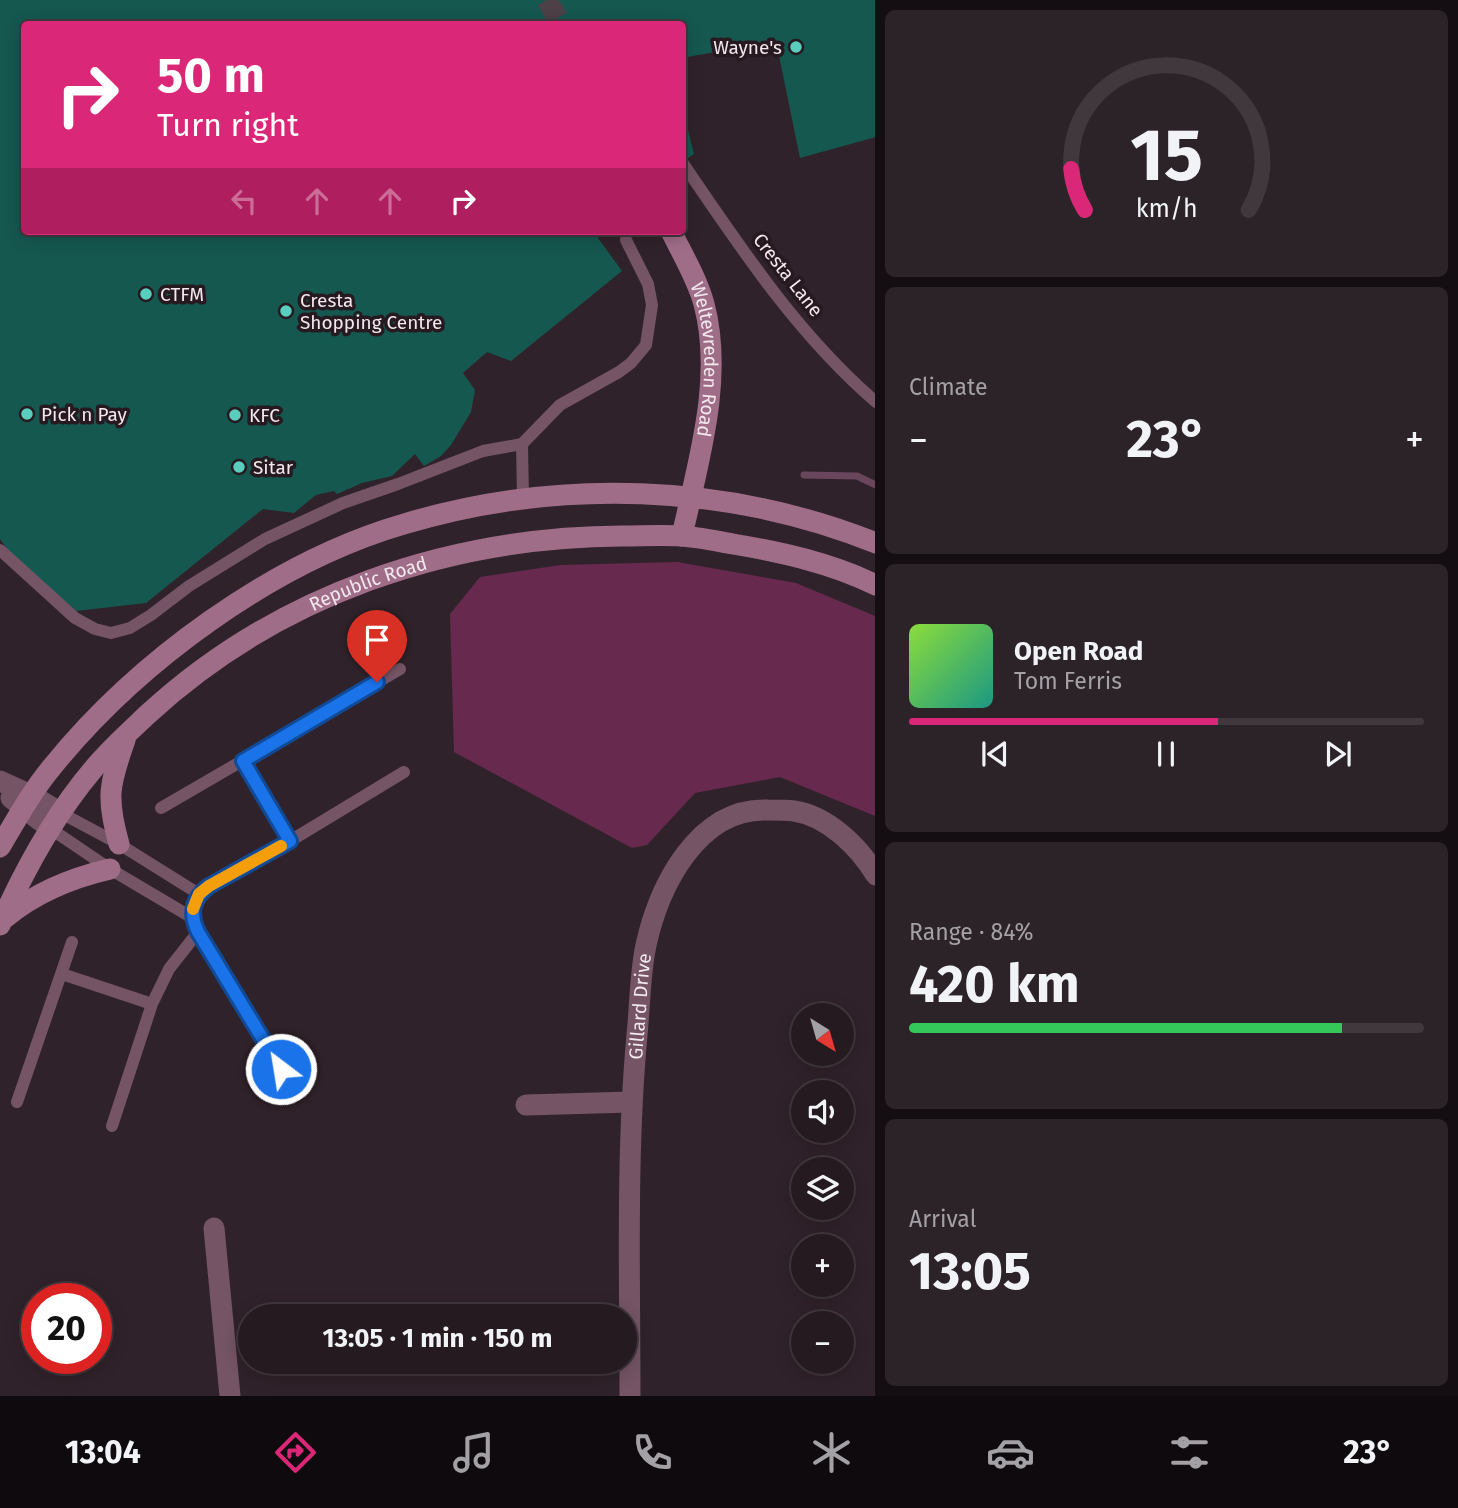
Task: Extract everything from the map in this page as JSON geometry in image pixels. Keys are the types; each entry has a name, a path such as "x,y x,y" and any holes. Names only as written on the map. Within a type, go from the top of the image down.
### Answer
{"main road":[{"name":"Weltevreden Road","path":"673,235 701,293 711,340 706,418 682,536"},
{"name":"Republic Road","path":"0,846 50,768 126,688 171,649 271,583 361,539 404,524 523,498 613,493 690,497 751,506 805,519 875,543"},
{"name":"Republic Road","path":"1,923 31,859 56,821 97,764 128,732 178,686 235,645 287,615 335,592 386,574 474,551 568,538 682,536 768,550 813,561 875,584"},
{"path":"119,844 109,802 113,772 128,732"},
{"path":"1,923 20,905 47,890 80,876 110,869"}],"street":[{"path":"0,782 56,821"},
{"path":"0,787 27,802"},
{"name":"Gillard Drive","path":"630,1396 631,1102 646,946 659,902 671,876 698,837 727,818 759,810 796,811 826,823 848,840 875,875"},
{"path":"526,1105 631,1102"},
{"path":"214,1228 230,1396"}],"lane":[{"name":"Cresta Lane","path":"686,168 765,284 840,368 875,402"},
{"path":"0,550 75,618 95,629 111,633 130,628 189,586 265,538 331,508 483,451 523,444 560,405 619,372 631,363 646,345 652,305 648,284 626,240"},
{"path":"523,444 523,498"},
{"path":"161,808 400,669"},
{"path":"243,761 290,841"},
{"path":"191,917 199,894 209,886 404,772"},
{"path":"56,821 119,844 199,894"},
{"path":"56,821 110,869 191,917 281,1069"},
{"path":"110,869 119,844"},
{"path":"111,1126 152,1004 169,969 198,932"},
{"path":"17,1102 72,942"},
{"path":"62,974 152,1004"}],"shaded area":[{"path":"677,562 796,583 875,616 875,816 780,777 695,793 647,845 632,848 454,752 450,614 480,577 561,565"}],"building":[{"name":"Cresta Shopping Centre","path":"0,0 875,0 875,137 800,158 776,41 686,57 686,21 21,21 21,235 596,235 622,271 511,361 487,352 463,373 475,390 471,412 441,456 424,466 415,454 392,476 362,483 337,494 334,491 316,495 294,513 263,509 146,603 76,611 11,554 0,539"},
{"path":"686,122 694,154 686,159"}],"waterway":[{"path":"804,475 857,476 875,485"}],"tunnel":[{"path":"547,0 559,21"}],"slow traffic":[{"path":"193,909 199,894 209,886 281,846"}],"place":[{"name":"Wayne's","path":"796,47"},
{"name":"CTFM","path":"146,294"},
{"name":"Cresta Shopping Centre","path":"286,311"},
{"name":"Pick n Pay","path":"27,414"},
{"name":"KFC","path":"235,415"},
{"name":"Sitar","path":"239,467"}],"route":[{"path":"281,1069 198,932 191,917 193,905 199,894 209,886 290,841 243,761 377,682"}]}
